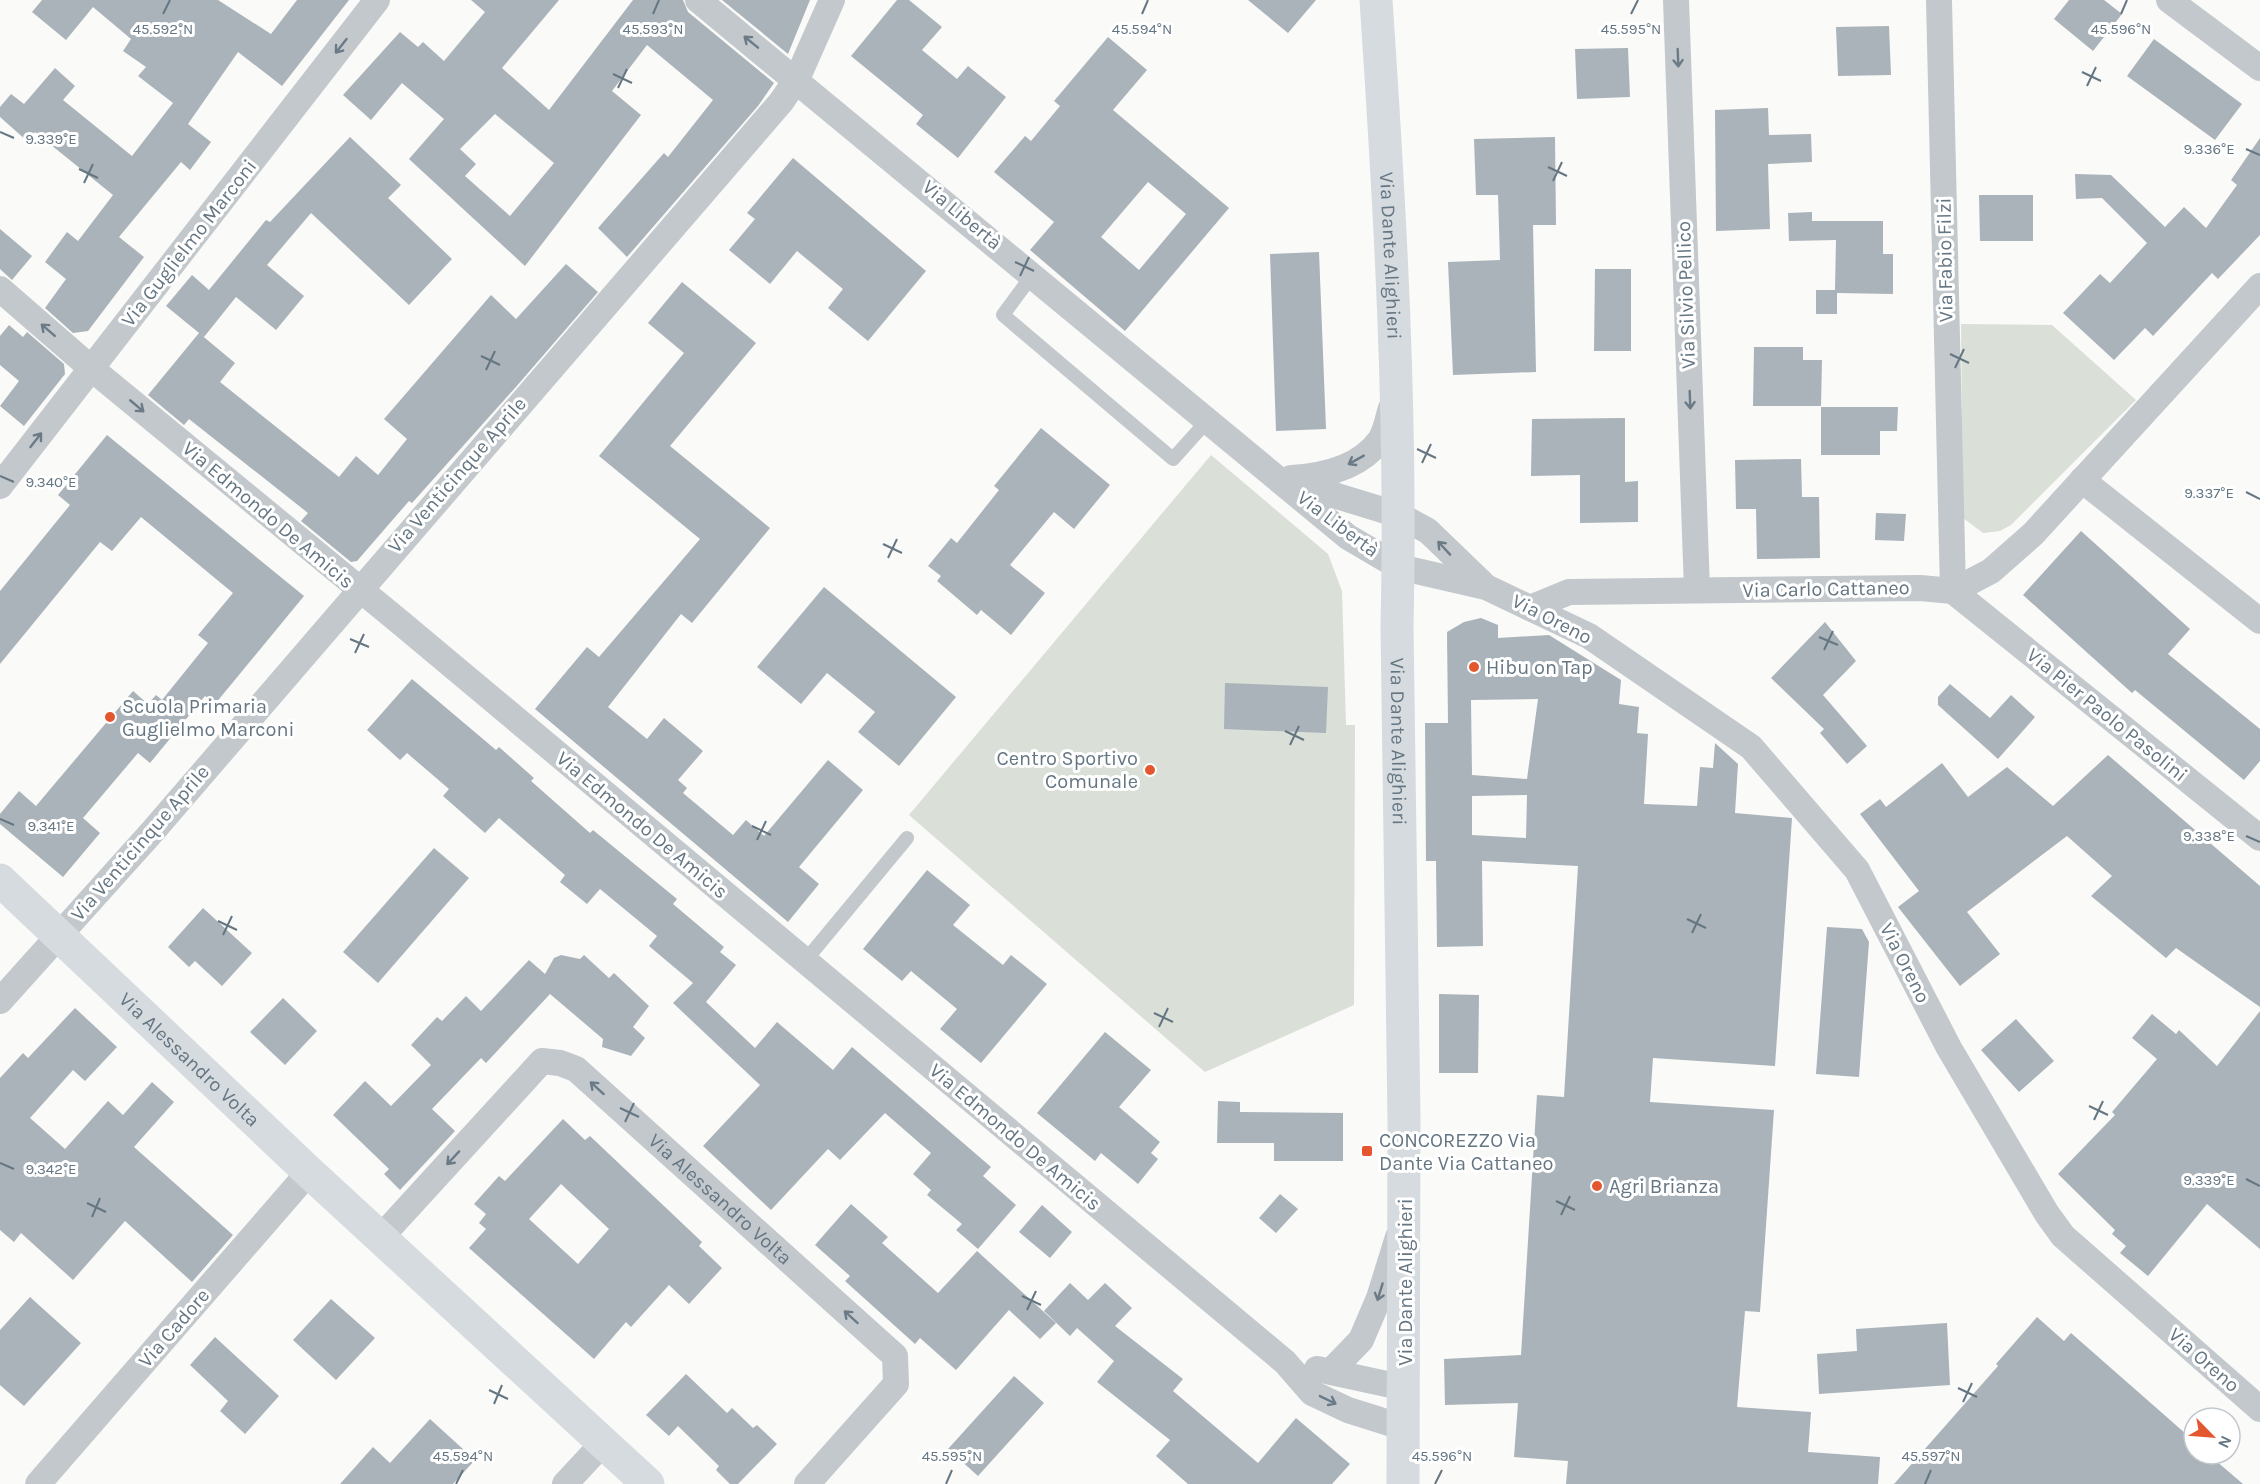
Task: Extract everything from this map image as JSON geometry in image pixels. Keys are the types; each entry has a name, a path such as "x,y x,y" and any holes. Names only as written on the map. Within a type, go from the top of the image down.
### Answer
{"main road":[{"name":"Via Dante Alighieri","path":"1376,0 1390,201 1399,514 1405,1388 1403,1484"},
{"name":"Via Alessandro Volta","path":"0,880 309,1172 648,1484"}],"street":[{"name":"Via Guglielmo Marconi","path":"0,486 377,0"},
{"name":"Via Libertà","path":"698,0 797,79 1348,537 1399,567"},
{"name":"Via Venticinque Aprile","path":"0,1001 152,831 773,111 797,79 832,0"},
{"name":"Via Silvio Pellico","path":"1676,0 1697,590"},
{"name":"Via Fabio Filzi","path":"1939,0 1953,591"},
{"path":"2169,0 2260,68"},
{"path":"1953,591 1991,571 2033,534 2260,286"},
{"name":"Via Edmondo De Amicis","path":"0,289 92,369 1285,1362 1312,1393 1348,1410 1405,1428"},
{"name":"Via Libertà","path":"1279,479 1322,476 1361,458 1382,438 1396,394"},
{"name":"Via Libertà","path":"1279,479 1399,514"},
{"path":"2082,480 2260,621"},
{"name":"Via Oreno","path":"1399,514 1428,531 1457,562 1486,587"},
{"name":"Via Oreno","path":"1399,567 1486,587 1589,636 1751,747 1857,870 1948,1048 2063,1236 2260,1409"},
{"name":"Via Carlo Cattaneo","path":"1530,608 1569,592 1920,588 1953,591"},
{"name":"Via Pier Paolo Pasolini","path":"1953,591 2260,838"},
{"name":"Via Alessandro Volta","path":"381,1237 542,1061 560,1063 576,1069 895,1356 896,1384 807,1484"},
{"name":"Via Cadore","path":"39,1484 309,1172"},
{"path":"1332,1371 1361,1340 1379,1299 1404,1216"},
{"name":"Via Edmondo De Amicis","path":"1285,1362 1405,1388"},
{"path":"565,1484 604,1442"}],"lane":[{"path":"1033,274 1003,315 1173,459 1208,420"},
{"path":"805,961 907,838"}],"shaded area":[{"path":"1961,324 2052,325 2136,400 2011,525 2000,531 1983,533 1963,518"},
{"name":"Centro Sportivo Comunale","path":"1211,455 1328,554 1342,591 1346,725 1355,725 1354,1005 1205,1072 909,815"}],"building":[{"path":"42,0 218,0 271,34 297,0 349,0 282,86 238,52 188,124 211,142 190,170 181,162 119,237 144,257 88,331 73,333 45,308 66,279 45,262 67,232 78,241 113,195 35,132 27,141 0,117 0,107 11,94 24,104 55,68 75,86 63,100 132,156 173,103 138,76 146,67 123,51 131,39 93,7 66,40 32,12"},
{"path":"471,0 559,0 502,68 549,110 633,0 683,0 688,12 774,83 758,106 627,257 598,228 664,153 668,157 713,100 647,45 612,91 641,115 525,266 409,159 444,119 402,83 371,120 343,95 400,32 418,47 423,42 444,61 485,12","holes":["495,114 554,163 510,216 465,176 476,164 460,149"]},
{"path":"722,0 810,0 788,54"},
{"path":"897,0 909,0 942,27 922,50 957,79 968,66 1006,97 958,158 916,124 923,115 851,56"},
{"path":"1248,0 1316,0 1288,33"},
{"path":"2069,0 2104,0 2122,14 2093,51 2054,19"},
{"path":"1889,26 1891,75 1838,76 1836,27"},
{"path":"1108,37 1147,70 1113,110 1229,208 1125,331 1030,250 1054,222 994,172 1025,136 1031,141 1060,106 1054,101","holes":["1148,182 1186,214 1139,270 1101,237"]},
{"path":"2154,39 2242,104 2215,140 2127,76"},
{"path":"1628,48 1630,97 1577,99 1575,49"},
{"path":"1768,108 1769,135 1811,134 1812,162 1768,164 1770,229 1716,231 1715,110"},
{"path":"350,137 401,185 388,198 452,259 409,305 311,213 267,265 304,296 276,330 236,297 204,337 166,306 192,275 209,290 266,220 270,222"},
{"path":"1555,137 1556,225 1533,225 1536,372 1453,375 1448,262 1500,260 1498,195 1476,195 1474,139"},
{"path":"2260,138 2260,235 2218,279 2212,273 2153,336 2145,328 2114,360 2063,313 2100,274 2110,283 2147,243 2102,198 2076,199 2075,174 2111,175 2165,227 2184,207 2206,228 2237,185 2231,180"},
{"path":"793,158 926,271 868,341 828,308 843,289 797,251 770,284 729,250 755,219 747,213"},
{"path":"1979,195 2033,195 2033,241 1980,241"},
{"path":"1812,212 1812,221 1883,221 1883,254 1893,254 1893,294 1837,293 1837,314 1816,314 1816,290 1835,290 1836,240 1789,241 1788,213"},
{"path":"0,229 32,256 12,280 0,269"},
{"path":"1319,252 1326,429 1276,431 1270,254"},
{"path":"566,264 598,292 412,503 409,501 357,561 351,562 301,521 308,513 189,419 184,425 148,395 199,333 235,363 220,382 339,477 356,456 378,475 407,439 384,419 491,295 516,319"},
{"path":"1595,269 1631,269 1631,351 1594,351"},
{"path":"682,282 756,343 670,446 770,528 692,623 681,614 608,707 647,739 664,718 703,751 678,780 687,788 683,793 733,835 746,820 764,836 828,760 863,790 799,867 819,884 788,922 535,709 587,647 599,657 700,539 599,456 684,353 648,323"},
{"path":"9,325 23,337 27,332 64,364 65,374 24,426 0,406 19,381 0,365 0,336"},
{"path":"1754,347 1803,347 1803,360 1822,360 1821,406 1753,406"},
{"path":"1821,407 1898,407 1897,431 1880,431 1880,455 1821,455"},
{"path":"1625,418 1625,482 1638,481 1638,522 1580,523 1580,475 1531,476 1532,419"},
{"path":"1041,428 1110,485 1074,529 1054,512 1010,565 1045,593 1011,635 981,610 977,615 937,581 941,576 928,566 951,538 957,543 999,490 994,486"},
{"path":"107,435 304,596 215,704 205,696 150,763 138,753 83,818 100,833 63,877 0,824 0,814 19,791 36,806 133,691 148,704 156,695 162,700 208,643 198,635 233,593 141,517 112,551 100,542 0,664 0,591 70,505 58,495"},
{"path":"1801,459 1802,497 1819,497 1820,558 1757,559 1756,509 1736,509 1735,460"},
{"path":"1876,513 1906,514 1904,541 1875,540"},
{"path":"2081,531 2190,629 2168,654 2260,729 2260,761 2244,780 2135,690 2132,693 2023,595"},
{"path":"824,587 956,697 899,766 858,732 875,712 827,673 801,704 757,667"},
{"path":"1481,618 1498,625 1498,638 1549,635 1621,680 1619,704 1639,707 1637,733 1648,734 1644,804 1697,806 1700,767 1713,768 1715,743 1738,764 1735,813 1792,818 1775,1066 1653,1058 1650,1102 1774,1110 1760,1312 1745,1311 1737,1407 1811,1412 1808,1452 1880,1457 1878,1484 1566,1484 1568,1461 1514,1457 1518,1403 1445,1405 1444,1359 1521,1355 1537,1095 1564,1097 1578,866 1482,861 1483,946 1437,947 1436,861 1426,861 1425,723 1448,723 1447,632 1464,622","holes":["1538,699 1527,779 1472,775 1471,700","1527,795 1526,838 1472,835 1472,796"]},
{"path":"1825,622 1856,661 1823,695 1867,746 1847,764 1820,733 1824,729 1771,678"},
{"path":"412,679 496,750 499,747 534,778 531,781 590,833 593,830 677,899 673,904 724,947 720,952 736,965 706,1002 755,1048 777,1022 833,1070 852,1047 991,1167 983,1176 1016,1205 978,1249 956,1230 962,1224 927,1195 931,1190 913,1174 931,1153 885,1113 840,1160 828,1149 771,1210 703,1146 760,1085 673,1003 693,983 649,946 657,936 600,889 587,904 560,882 565,875 499,818 485,833 443,796 449,789 407,753 400,760 367,730"},
{"path":"1225,683 1328,687 1326,733 1224,729"},
{"path":"1950,684 1990,718 2011,695 2035,717 1998,759 1938,705 1938,697"},
{"path":"2108,755 2260,886 2260,1007 2176,948 2166,958 2091,896 2112,876 2067,836 1967,912 2000,954 1960,986 1898,907 1919,891 1860,814 1880,799 1886,807 1942,763 1968,797 2007,767 2053,806"},
{"path":"434,848 469,878 378,983 343,952"},
{"path":"927,870 970,905 953,925 1003,965 1011,955 1047,984 981,1063 940,1029 957,1009 911,971 902,981 863,949"},
{"path":"203,908 252,953 222,986 195,961 189,967 168,947"},
{"path":"1827,927 1862,929 1869,942 1859,1077 1816,1074"},
{"path":"561,955 580,959 584,955 609,978 614,973 649,1006 633,1027 645,1038 631,1056 602,1047 603,1039 550,994 486,1063 481,1058 432,1109 455,1131 400,1190 384,1174 389,1169 333,1115 365,1081 391,1106 431,1065 411,1045 437,1017 442,1021 466,996 481,1011 529,960 545,974 554,958"},
{"path":"1439,994 1479,995 1478,1073 1439,1073"},
{"path":"283,998 317,1031 285,1065 250,1032"},
{"path":"75,1008 117,1047 85,1081 73,1070 30,1118 65,1149 108,1101 123,1115 152,1082 174,1102 134,1147 233,1235 192,1282 125,1221 73,1280 21,1233 14,1242 0,1230 0,1078 23,1053 28,1058"},
{"path":"2260,1011 2260,1249 2207,1204 2148,1276 2120,1253 2126,1246 2112,1234 2115,1230 2058,1174 2115,1115 2112,1112 2157,1059 2132,1038 2152,1014 2176,1034 2179,1030 2217,1066"},
{"path":"2016,1019 2054,1061 2019,1092 1981,1050"},
{"path":"1105,1032 1151,1070 1119,1107 1160,1142 1151,1153 1158,1159 1138,1184 1101,1153 1095,1161 1037,1113"},
{"path":"1218,1101 1240,1102 1240,1112 1343,1113 1343,1161 1274,1161 1274,1143 1217,1143"},
{"path":"563,1119 585,1140 590,1136 702,1242 699,1246 722,1268 689,1304 669,1285 631,1327 626,1322 594,1359 469,1248 486,1229 479,1223 486,1214 474,1204 499,1176 505,1181","holes":["561,1184 609,1229 578,1264 529,1219"]},
{"path":"1280,1194 1298,1209 1276,1233 1259,1218"},
{"path":"851,1204 888,1237 882,1243 938,1293 977,1251 1056,1323 1040,1339 1009,1310 956,1370 920,1338 915,1344 845,1281 850,1276 815,1245"},
{"path":"1042,1205 1072,1232 1050,1258 1019,1232"},
{"path":"1070,1283 1088,1300 1105,1283 1132,1308 1115,1326 1183,1379 1173,1391 1258,1463 1296,1418 1350,1464 1332,1484 1188,1484 1156,1456 1170,1440 1097,1382 1114,1361 1077,1328 1070,1336 1044,1311"},
{"path":"30,1297 81,1343 24,1406 0,1385 0,1330"},
{"path":"331,1299 375,1338 336,1380 293,1340"},
{"path":"2037,1317 2064,1341 2071,1333 2182,1430 2182,1466 2222,1466 2243,1484 1894,1484 1998,1366 1996,1364"},
{"path":"1947,1323 1950,1385 1819,1394 1817,1354 1857,1351 1856,1329"},
{"path":"215,1337 279,1396 245,1434 220,1411 228,1401 190,1365"},
{"path":"686,1374 727,1413 732,1408 753,1428 757,1425 777,1444 738,1484 730,1484 716,1470 719,1466 678,1426 669,1436 646,1415"},
{"path":"1014,1376 1044,1403 978,1476 948,1449"},
{"path":"430,1419 475,1460 453,1484 340,1484 373,1447 390,1463"}],"place":[{"name":"Hibu on Tap","path":"1474,667"},
{"name":"Scuola Primaria Guglielmo Marconi","path":"110,717"},
{"name":"Centro Sportivo Comunale","path":"1150,770"},
{"name":"CONCOREZZO Via Dante Via Cattaneo","path":"1367,1151"},
{"name":"Agri Brianza","path":"1597,1186"}]}
